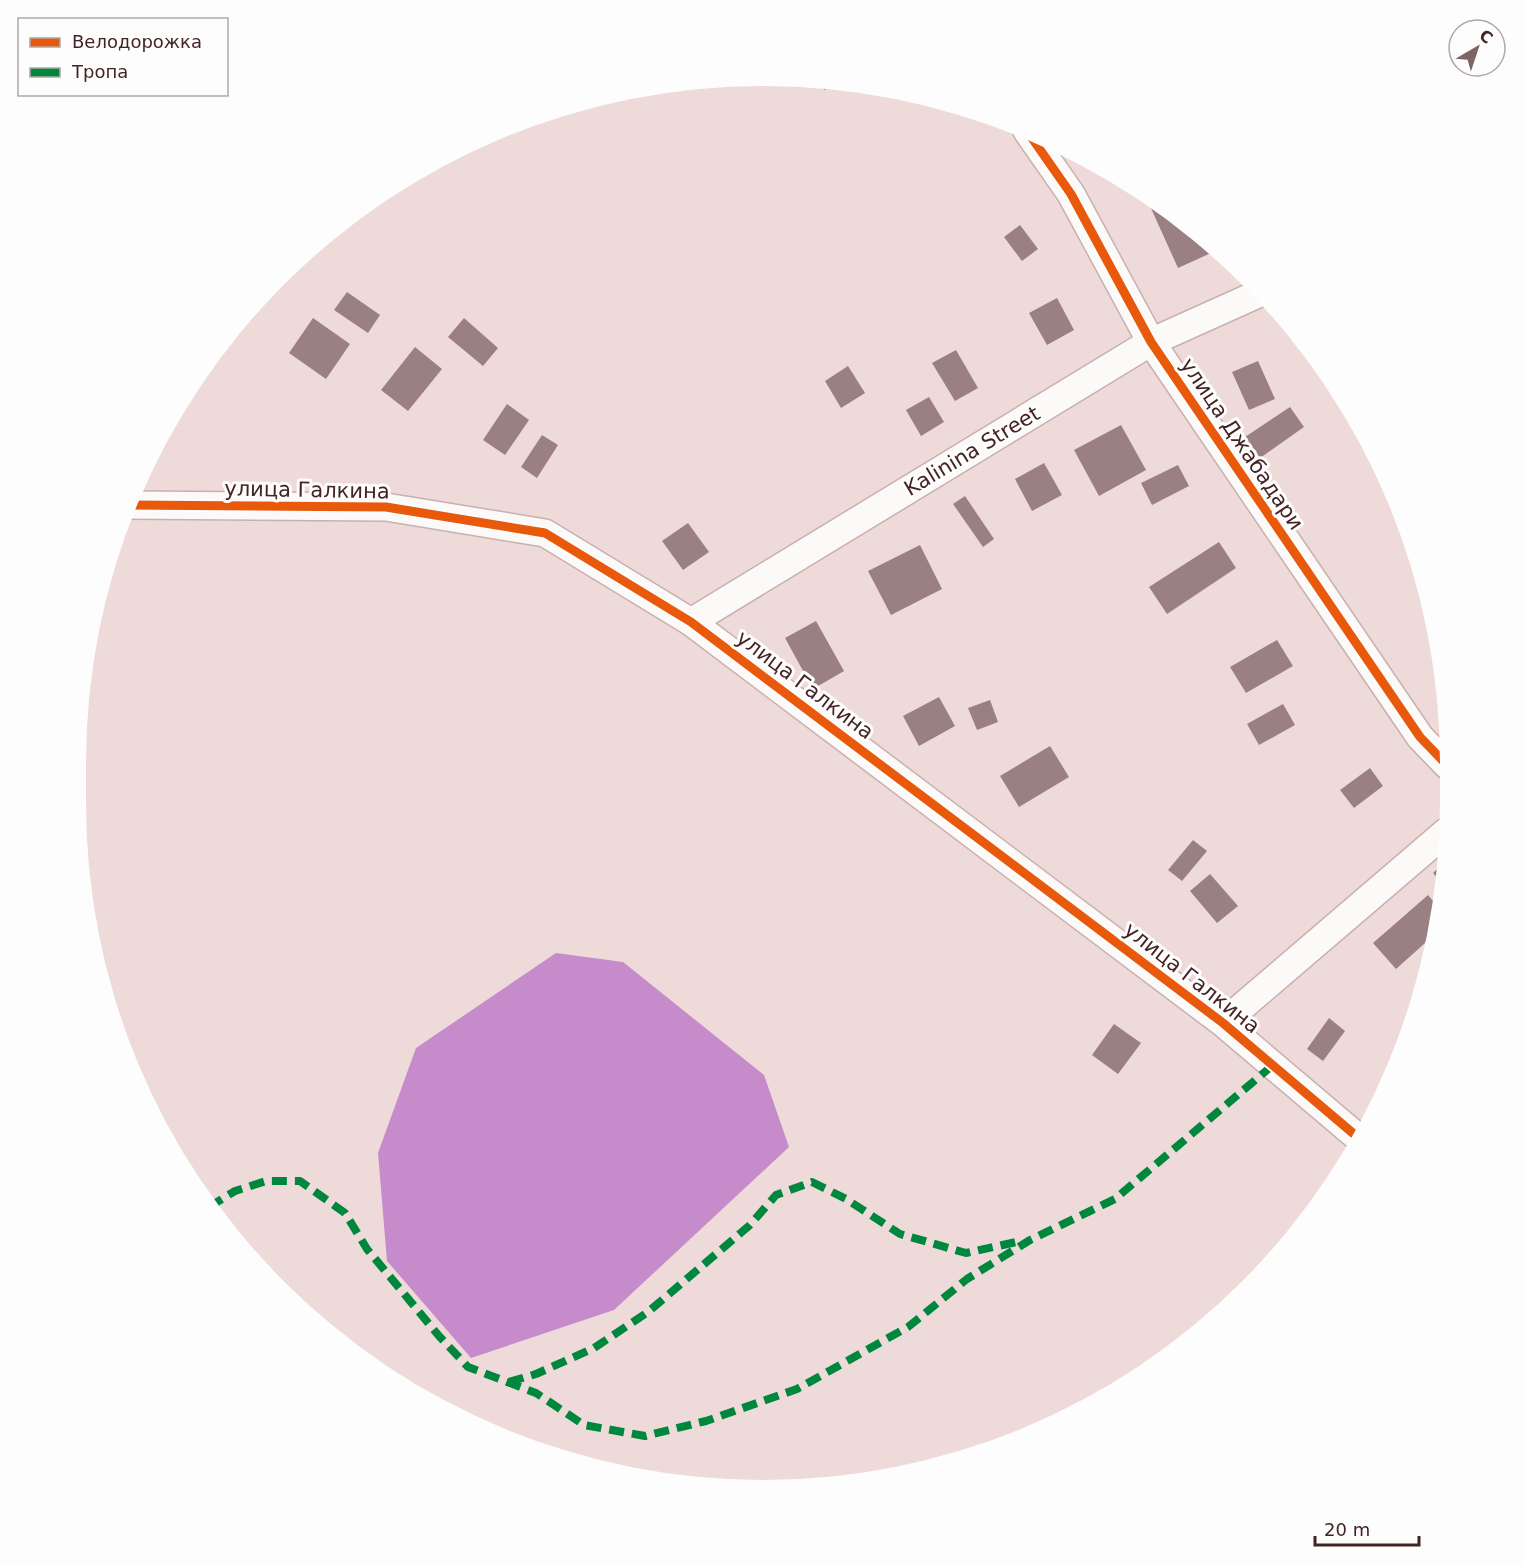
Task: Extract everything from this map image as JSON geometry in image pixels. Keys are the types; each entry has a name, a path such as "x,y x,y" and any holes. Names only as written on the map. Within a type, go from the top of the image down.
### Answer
{"street":[{"name":"улица Джабадари","path":"1035,143 1071,194 1151,342 1420,737 1440,758"},
{"name":"Kalinina Street","path":"691,622 1151,342 1253,296"},
{"name":"улица Галкина","path":"136,505 386,507 545,532 691,622 1223,1023 1354,1134"},
{"path":"1223,1023 1438,838"}],"shaded area":[{"path":"556,953 623,962 764,1075 789,1147 614,1310 471,1358 387,1261 378,1153 416,1048"}],"building":[{"path":"1151,208 1209,254 1178,268"},
{"path":"1020,225 1038,249 1022,261 1004,237"},
{"path":"347,292 380,315 368,333 334,310"},
{"path":"1057,298 1074,330 1047,345 1029,313"},
{"path":"313,318 350,344 326,379 289,353"},
{"path":"464,318 498,348 483,366 448,337"},
{"path":"415,347 442,369 408,411 381,390"},
{"path":"956,350 978,388 955,401 932,363"},
{"path":"1258,361 1275,399 1249,410 1232,372"},
{"path":"848,366 865,393 841,408 825,381"},
{"path":"929,397 944,422 921,436 906,410"},
{"path":"507,404 529,420 505,455 483,440"},
{"path":"1290,407 1304,427 1260,458 1245,437"},
{"path":"1121,425 1146,470 1099,496 1074,450"},
{"path":"542,435 558,445 537,478 521,467"},
{"path":"1044,463 1062,495 1032,511 1015,479"},
{"path":"1178,465 1189,486 1152,505 1141,483"},
{"path":"965,496 994,539 983,547 953,504"},
{"path":"688,523 709,552 683,570 662,541"},
{"path":"1219,542 1236,568 1167,614 1149,587"},
{"path":"920,545 942,589 891,615 868,571"},
{"path":"816,621 844,671 813,689 785,638"},
{"path":"1277,640 1293,666 1246,693 1230,667"},
{"path":"939,697 955,726 919,746 903,716"},
{"path":"990,700 998,722 977,730 968,708"},
{"path":"1283,704 1295,725 1259,745 1247,724"},
{"path":"1050,746 1069,777 1019,807 1000,776"},
{"path":"1370,768 1383,786 1354,808 1340,790"},
{"path":"1193,840 1207,851 1182,881 1168,870"},
{"path":"1210,874 1238,906 1217,923 1190,891"},
{"path":"1428,895 1432,900 1424,944 1396,969 1373,943"},
{"path":"1329,1018 1345,1031 1323,1061 1307,1049"},
{"path":"1114,1024 1141,1043 1118,1074 1092,1055"}],"marked path":[{"path":"216,1203 235,1191 266,1181 300,1181 345,1213 367,1249 439,1336 468,1367 536,1393 584,1425 645,1436 706,1421 797,1389 908,1327 967,1279 1030,1240 1115,1199 1273,1065"},
{"path":"509,1382 536,1374 594,1348 648,1312 750,1225 776,1195 812,1182 846,1199 900,1234 966,1253 1021,1241"}],"cycle path":[{"path":"1035,143 1071,194 1151,342 1420,737 1440,758"},
{"path":"136,505 386,507 545,533 691,622 1223,1023 1354,1134"}]}
